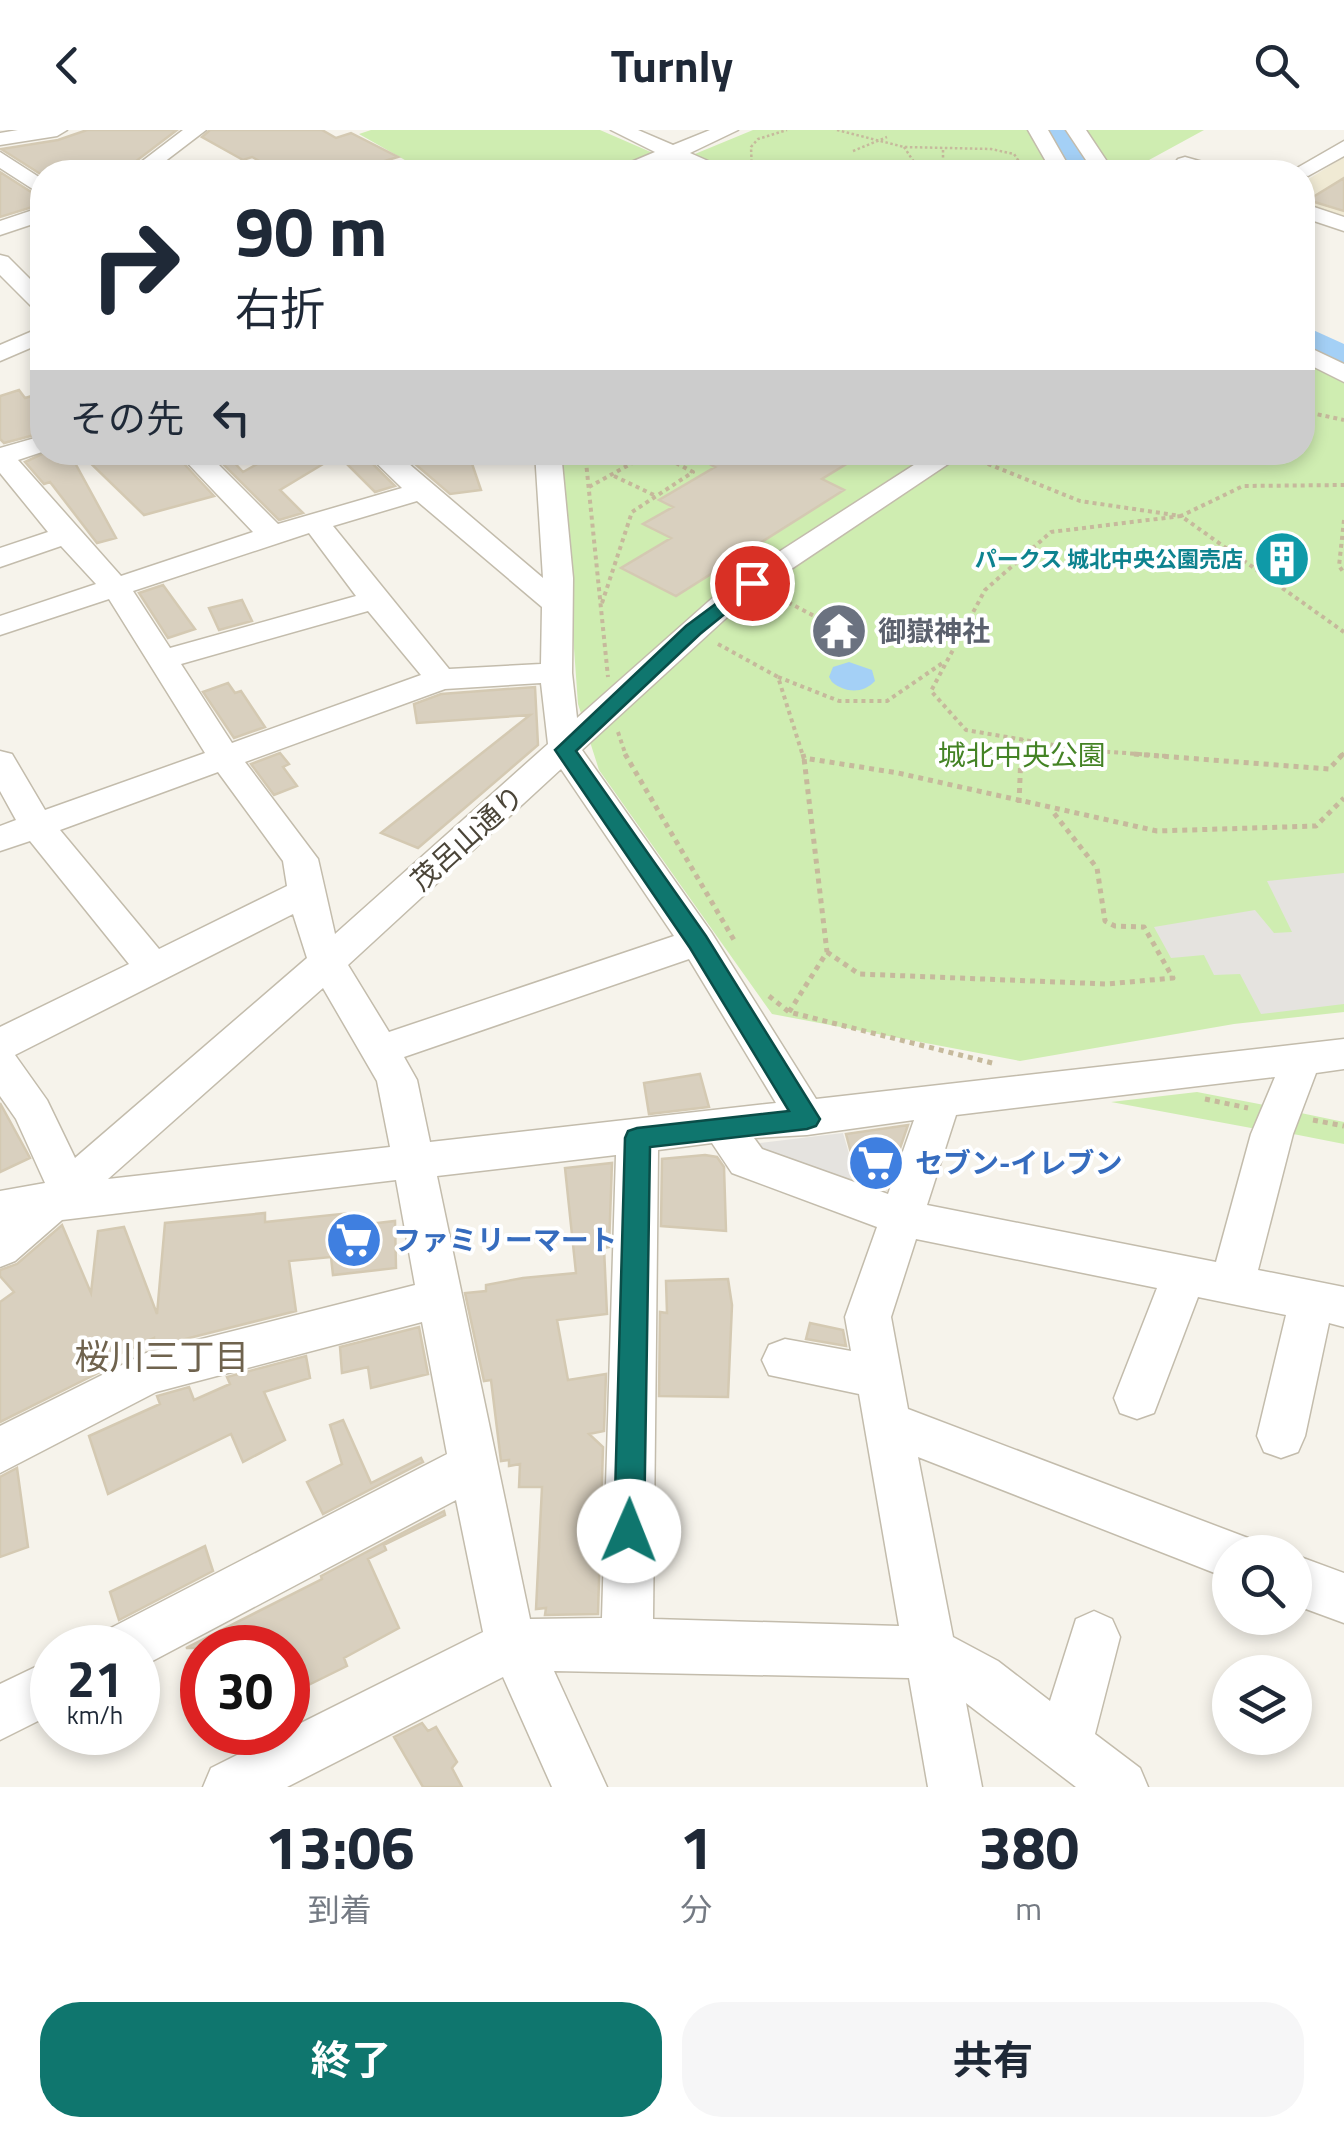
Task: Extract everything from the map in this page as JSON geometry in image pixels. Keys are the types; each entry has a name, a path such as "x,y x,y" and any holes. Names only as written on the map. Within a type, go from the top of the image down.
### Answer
{"street":[{"path":"0,139 57,130"},
{"path":"621,130 691,160"},
{"path":"654,160 728,130"},
{"path":"1038,130 1055,160"},
{"path":"1076,130 1096,160"},
{"path":"152,160 185,133"},
{"path":"1315,164 1344,146"},
{"path":"0,158 30,180"},
{"path":"1315,214 1344,224"},
{"path":"0,228 30,218"},
{"path":"6,275 30,294"},
{"path":"0,354 30,340"},
{"path":"1315,359 1344,374"},
{"path":"30,448 0,457 66,536 117,589 224,758 300,859 327,962 398,1080 472,1466 512,1645 580,1787"},
{"path":"210,465 272,535"},
{"path":"393,465 554,602"},
{"path":"549,465 558,578 554,602 556,672 565,750 698,942 807,1119"},
{"name":"茂呂山通り","path":"0,1248 565,750 693,630 752,583 932,465"},
{"path":"0,626 272,535 422,491"},
{"path":"315,522 441,679"},
{"path":"0,558 66,536"},
{"path":"162,660 375,600"},
{"path":"0,839 441,679 556,672"},
{"path":"0,762 37,826 153,968"},
{"path":"0,1045 306,892"},
{"path":"380,1050 698,942"},
{"path":"0,1209 60,1195 414,1163 1344,1054"},
{"path":"1232,1285 1272,1134 1296,1074 1294,1060"},
{"path":"0,1065 33,1111 60,1195"},
{"path":"940,1103 868,1317 954,1787"},
{"path":"724,1128 747,1161 903,1218 1328,1304 1281,1436"},
{"path":"627,1644 637,1138"},
{"path":"1137,1398 1184,1276"},
{"path":"0,1451 146,1374 440,1298"},
{"path":"785,1360 1212,1546"},
{"path":"160,1630 472,1466"},
{"path":"1312,1586 1344,1598"},
{"path":"1065,1745 1094,1637"},
{"path":"230,1787 512,1645 627,1644 930,1652 979,1680 1120,1787"},
{"path":"0,1713 30,1697"}],"path":[{"path":"751,160 750,146 758,139 786,130"},
{"path":"837,130 904,146 991,149 1014,154 1018,160"},
{"path":"853,151 888,137"},
{"path":"904,146 913,160"},
{"path":"942,160 943,150"},
{"path":"1315,414 1344,420"},
{"path":"587,465 610,707 628,764 738,946"},
{"path":"589,488 630,465"},
{"path":"601,606 632,512 693,472 679,465"},
{"path":"992,465 1080,501 1180,516 1344,632"},
{"path":"612,475 656,496"},
{"path":"1344,485 1242,486 1180,516 1051,532 985,590 930,691 966,730 1083,750 1329,769 1344,754"},
{"path":"1344,520 1338,566 1344,573"},
{"path":"752,583 820,619"},
{"path":"693,630 778,678 840,700 887,701 948,660"},
{"path":"778,678 804,758 827,952 789,1012"},
{"path":"1018,803 1022,739"},
{"path":"804,758 898,773 1018,803 1157,831 1316,826 1344,798"},
{"path":"827,952 859,974 1107,984 1173,978 1144,927 1115,926 1106,921 1097,868 1052,810"},
{"path":"768,995 789,1012 1014,1068"}],"shaded area":[{"path":"1344,157 1344,219 1315,209 1315,175"},
{"path":"1344,873 1344,1004 1261,1014 1240,974 1214,975 1204,955 1171,958 1154,927 1255,910 1274,933 1292,932 1267,881"},
{"path":"843,1133 859,1188 754,1149 752,1144"}],"green space":[{"path":"371,130 600,130 653,153 635,160 405,160 359,134"},
{"path":"753,130 1032,130 1051,160 698,160 690,156"},
{"path":"1084,130 1204,130 1149,160 1105,160"},
{"name":"城北中央公園","path":"1315,363 1344,379 1344,1012 1234,1024 1020,1061 772,1014 599,770 578,704 561,465 1315,465"},
{"path":"1197,1092 1274,1107 1262,1130 1111,1102"},
{"path":"1296,1112 1344,1122 1344,1144 1283,1132"}],"water":[{"path":"849,662 872,670 875,681 854,690 832,682 829,677 833,667"}],"building":[{"path":"87,130 177,130 138,160 30,160 30,167 1,149 58,140"},
{"path":"210,130 322,130 336,138 351,133 398,157 243,160 202,137"},
{"path":"0,172 30,191 30,208 0,217"},
{"path":"1344,178 1344,211 1315,202 1315,196"},
{"path":"19,390 25,398 30,397 30,436 4,443 0,439 0,396"},
{"path":"25,462 76,465 116,538 97,543 50,482 44,484"},
{"path":"92,465 185,465 214,496 144,515"},
{"path":"224,465 236,465 243,472 255,465 321,465 280,490 303,513 279,520"},
{"path":"348,465 374,465 395,486 375,492"},
{"path":"416,465 472,465 481,490 450,494"},
{"path":"711,465 845,465 822,479 844,490 676,596 621,568 671,538 643,524 673,507 659,500 715,467"},
{"path":"163,585 195,629 168,638 139,593"},
{"path":"242,600 252,621 219,630 209,608"},
{"path":"228,683 235,693 241,691 265,727 234,738 203,692"},
{"path":"535,687 538,745 418,848 381,833 530,715 417,723 414,704 441,694"},
{"path":"280,753 289,764 283,767 297,786 274,795 251,764"},
{"path":"700,1074 709,1107 649,1114 644,1083"},
{"path":"0,1103 30,1158 0,1172"},
{"path":"908,1125 886,1189 858,1179 846,1134"},
{"path":"717,1157 724,1167 726,1231 661,1226 662,1159"},
{"path":"612,1163 609,1247 604,1248 607,1314 557,1320 568,1380 606,1374 604,1431 589,1434 603,1447 598,1614 545,1615 546,1608 536,1609 542,1487 519,1487 520,1464 509,1466 509,1460 501,1461 491,1380 484,1381 465,1293 486,1291 486,1285 523,1278 576,1273 565,1168"},
{"path":"265,1213 265,1222 350,1213 352,1226 395,1221 396,1268 333,1275 331,1257 289,1261 296,1311 154,1347 154,1338 101,1362 104,1370 0,1422 0,1302 14,1292 0,1276 0,1270 17,1264 62,1225 91,1293 98,1231 124,1227 157,1314 165,1223"},
{"path":"728,1279 732,1305 728,1397 659,1396 660,1312 667,1313 666,1281"},
{"path":"810,1323 843,1330 846,1346 806,1339"},
{"path":"419,1327 428,1374 371,1388 368,1367 342,1373 340,1347"},
{"path":"306,1356 310,1378 264,1392 285,1440 243,1462 231,1434 108,1494 89,1436 160,1404 157,1396 189,1387 194,1400 230,1384 227,1377"},
{"path":"343,1420 371,1483 421,1458 423,1462 323,1514 307,1482 342,1464 330,1425"},
{"path":"17,1468 28,1547 0,1557 0,1477"},
{"path":"444,1511 445,1515 384,1545 386,1550 368,1559 399,1628 344,1658 347,1666 310,1684 310,1625 231,1625 322,1579 321,1576"},
{"path":"205,1546 213,1571 119,1620 110,1592"},
{"path":"422,1723 428,1731 436,1727 457,1762 452,1768 462,1787 423,1787 394,1737"}],"waterway":[{"path":"1059,130 1079,160"},
{"path":"1315,341 1344,357"}],"place":[{"name":"パークス 城北中央公園売店","path":"1282,559"},
{"name":"御嶽神社","path":"839,631"},
{"name":"セブン-イレブン","path":"876,1163"},
{"name":"ファミリーマート","path":"354,1240"}],"district":[{"name":"桜川三丁目","path":"162,1357"}],"route":[{"path":"629,1531 637,1138 807,1119 698,942 565,750 693,630 752,583"}]}
